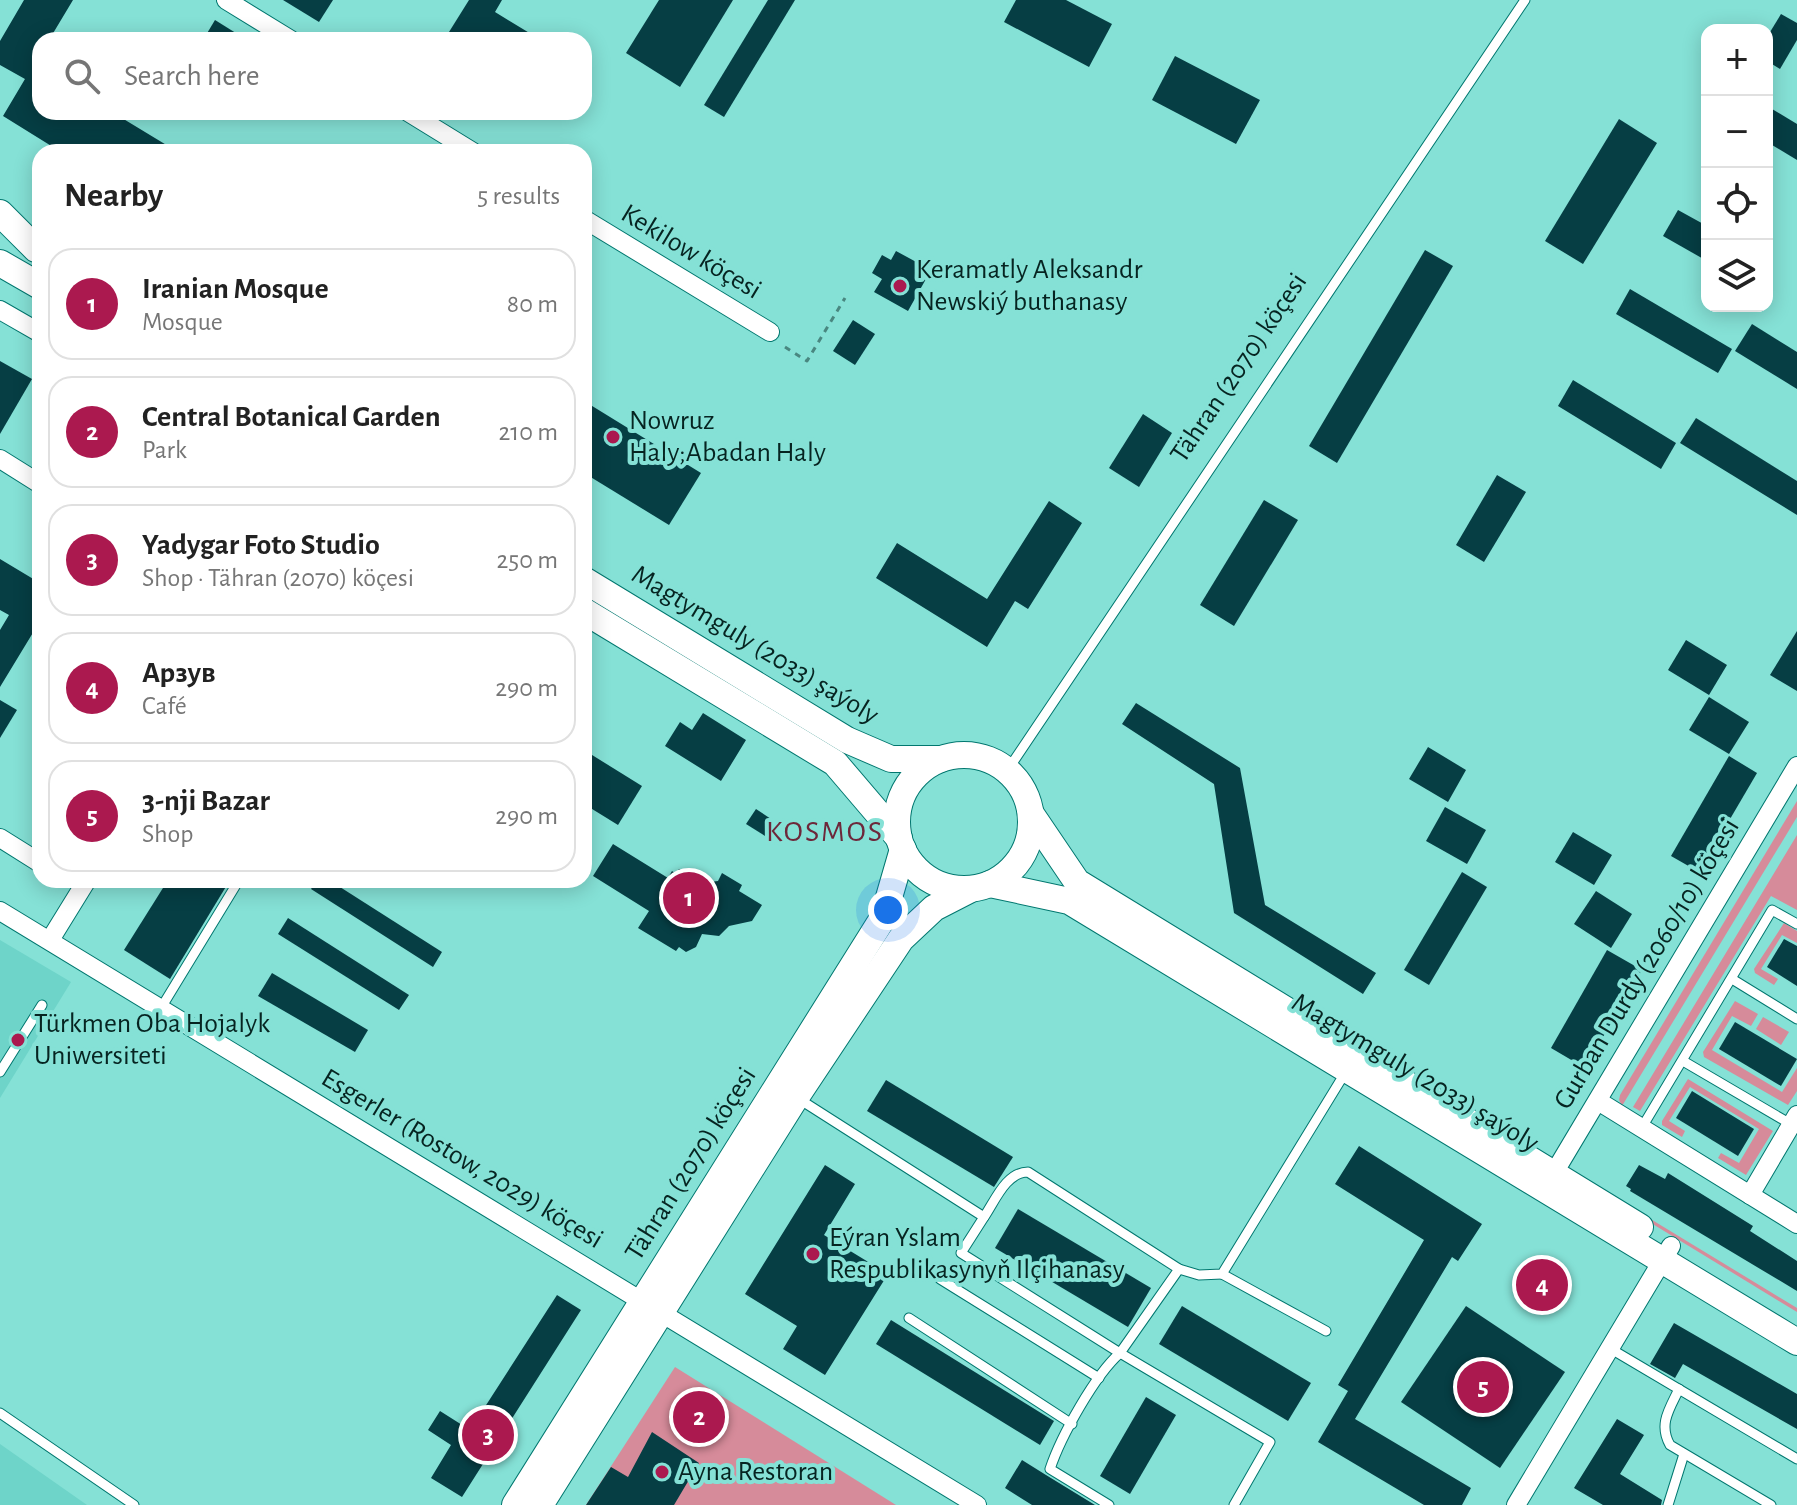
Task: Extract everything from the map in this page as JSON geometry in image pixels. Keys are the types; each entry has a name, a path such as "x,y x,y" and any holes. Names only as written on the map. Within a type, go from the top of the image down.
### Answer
{"main road":[{"path":"0,213 32,244"},
{"path":"0,227 32,246"},
{"name":"Magtymguly (2033) şaýoly","path":"592,585 847,740 891,759 944,759"},
{"name":"Magtymguly (2033) şaýoly","path":"592,616 835,763 901,844"},
{"path":"983,758 1007,771 1023,790 1031,814 1029,839 1011,871 981,886 947,887 926,877 909,860 901,844 898,813 906,789 922,770 944,759 983,758"},
{"name":"Magtymguly (2033) şaýoly","path":"1031,814 1077,882 1667,1254 1797,1342"},
{"name":"Tähran (2070) köçesi","path":"540,1505 652,1306 883,918 901,844"},
{"name":"Magtymguly (2033) şaýoly","path":"981,886 1069,901 1347,1070 1549,1181"},
{"name":"Tähran (2070) köçesi","path":"515,1505 901,939 934,908 981,886"},
{"name":"Magtymguly (2033) şaýoly","path":"1667,1254 1797,1322"}],"street":[{"path":"226,0 278,32"},
{"path":"421,120 460,144"},
{"name":"Kekilow köçesi","path":"592,224 770,332"},
{"path":"0,310 32,328"},
{"path":"0,459 32,479"},
{"name":"Gurban Durdy (2060/10) köçesi","path":"1549,1181 1797,766"},
{"path":"0,838 32,858"},
{"path":"50,940 76,888"},
{"name":"Esgerler (Rostow, 2029) köçesi","path":"0,911 977,1505"},
{"path":"1598,1101 1797,1224"},
{"path":"1750,1195 1795,1122"},
{"path":"1516,1505 1667,1254"}],"lane":[{"name":"Tähran (2070) köçesi","path":"1007,771 1525,0"},
{"path":"161,1008 234,888"},
{"path":"1641,1129 1772,910 1797,924"},
{"path":"1732,979 1797,1019"},
{"path":"0,1072 42,1005"},
{"path":"1683,1061 1795,1122"},
{"path":"1222,1274 1347,1070"},
{"path":"796,1097 984,1217"},
{"path":"1234,1505 1270,1442 961,1253 1011,1177 1019,1172 1028,1172 1179,1269 1199,1275 1222,1274 1326,1331"},
{"path":"1109,1505 1050,1469 1107,1364 1120,1353 1179,1269"},
{"path":"940,1279 1099,1378"},
{"path":"909,1318 1072,1424"},
{"path":"1611,1349 1797,1459"},
{"path":"1679,1389 1665,1417 1664,1429 1670,1445 1771,1505"},
{"path":"0,1413 134,1505"},
{"path":"1668,1505 1684,1454"}],"path":[{"path":"785,347 807,361 845,298"}],"shaded area":[{"path":"1797,801 1797,817 1622,1106 1620,1095"},
{"path":"1797,835 1797,910 1771,896 1640,1111 1633,1107"},
{"path":"1784,923 1797,931 1797,943 1782,935 1761,969 1778,979 1774,985 1755,973 1754,969"},
{"name":"Türkmen Oba Hojalyk Uniwersiteti","path":"0,940 71,982 0,1098"},
{"path":"1735,1001 1758,1014 1751,1026 1732,1016 1712,1050 1782,1092 1797,1068 1797,1091 1788,1105 1704,1057 1703,1052"},
{"path":"1763,1017 1789,1032 1781,1045 1756,1029"},
{"path":"1688,1079 1773,1131 1746,1175 1718,1158 1721,1153 1739,1163 1759,1129 1690,1087 1669,1121 1685,1131 1682,1137 1662,1125"},
{"path":"1611,1195 1797,1308 1797,1312 1610,1198"},
{"path":"675,1367 896,1505 586,1505"},
{"path":"0,1444 87,1505 0,1505"}],"building":[{"path":"24,0 73,0 54,32 32,32 32,120 125,120 165,144 48,144 3,116 25,79 0,65 0,41"},
{"path":"283,0 333,0 319,22"},
{"path":"469,0 502,0 495,12 528,32 449,32"},
{"path":"659,0 733,0 680,87 626,53"},
{"path":"768,0 795,0 724,117 704,105"},
{"path":"1016,0 1066,0 1112,24 1089,67 1004,22"},
{"path":"1781,14 1797,23 1797,40 1780,69 1773,65 1773,27"},
{"path":"215,20 234,32 208,32"},
{"path":"1175,56 1260,100 1236,144 1152,100"},
{"path":"1773,110 1797,124 1797,160 1773,146"},
{"path":"1619,119 1657,143 1583,264 1545,241"},
{"path":"1678,210 1701,223 1701,258 1663,236"},
{"path":"1425,250 1453,266 1337,463 1309,446"},
{"name":"Keramatly Aleksandr Newskiý buthanasy","path":"896,251 931,270 908,311 874,292 882,279 872,273 882,255 891,260"},
{"path":"1630,289 1732,349 1718,373 1616,314"},
{"path":"853,320 875,334 855,365 833,351"},
{"path":"1752,324 1797,352 1797,389 1735,351"},
{"path":"0,361 32,379 0,434"},
{"path":"1573,380 1676,443 1661,469 1558,406"},
{"name":"Nowruz Haly;Abadan Haly","path":"592,406 701,473 669,525 592,478"},
{"path":"1143,414 1172,433 1139,487 1109,468"},
{"path":"1696,418 1797,481 1797,515 1680,443"},
{"path":"1497,475 1526,492 1484,562 1456,545"},
{"path":"1264,500 1298,520 1234,626 1200,605"},
{"path":"1049,501 1082,523 1028,609 1015,601 987,647 876,578 897,543 987,599"},
{"path":"0,559 32,578 32,634 0,687 0,630 9,615 0,610"},
{"path":"1797,631 1797,691 1770,675"},
{"path":"1686,640 1727,665 1709,695 1668,670"},
{"path":"1709,697 1749,722 1729,754 1689,730"},
{"path":"0,700 17,710 0,738"},
{"path":"1136,703 1240,768 1265,905 1376,973 1363,994 1234,913 1214,784 1122,724"},
{"path":"703,713 746,740 721,781 665,746 680,722 692,730"},
{"path":"1428,747 1466,770 1448,802 1409,779"},
{"path":"592,755 642,786 618,825 592,809"},
{"path":"1729,756 1757,773 1699,872 1671,856"},
{"path":"1445,807 1486,830 1467,864 1426,841"},
{"path":"756,809 774,821 765,836 746,824"},
{"path":"1573,832 1612,855 1594,885 1555,862"},
{"path":"613,844 668,878 672,871 676,874 679,869 702,883 718,881 722,873 742,885 739,891 762,905 752,921 729,926 719,936 702,934 696,947 686,952 679,947 676,951 638,928 649,911 593,876"},
{"path":"1462,872 1487,887 1429,985 1404,970"},
{"path":"163,888 225,888 170,979 124,950"},
{"path":"342,888 442,952 433,967 311,889"},
{"path":"1596,891 1632,914 1611,948 1574,924"},
{"path":"288,918 409,995 399,1010 278,934"},
{"path":"1784,939 1797,946 1797,986 1767,967"},
{"path":"1607,950 1642,970 1585,1068 1551,1048"},
{"path":"272,973 368,1030 355,1052 258,996"},
{"path":"1735,1022 1797,1059 1781,1086 1719,1049"},
{"path":"886,1080 1013,1157 994,1187 867,1111"},
{"path":"1692,1091 1754,1129 1738,1156 1676,1118"},
{"path":"1359,1146 1482,1224 1458,1261 1452,1257 1355,1419 1471,1488 1462,1505 1424,1505 1318,1442 1348,1391 1338,1385 1424,1240 1335,1184"},
{"name":"Eýran Yslam Respublikasynyň Ilçihanasy","path":"825,1165 855,1184 824,1235 888,1274 825,1375 783,1349 797,1326 745,1294"},
{"path":"1639,1165 1665,1179 1668,1173 1753,1226 1750,1231 1797,1261 1797,1291 1630,1191 1626,1186"},
{"path":"1018,1209 1151,1288 1128,1327 995,1248"},
{"path":"557,1295 581,1310 462,1497 431,1478 451,1445 428,1430 440,1411 470,1430"},
{"path":"1182,1306 1311,1383 1288,1421 1159,1344"},
{"path":"1466,1306 1565,1372 1500,1468 1401,1402"},
{"path":"891,1320 1054,1421 1040,1445 876,1344"},
{"path":"1674,1323 1797,1394 1797,1429 1683,1364 1675,1378 1650,1364"},
{"path":"1146,1397 1176,1415 1130,1494 1100,1476"},
{"path":"1617,1419 1644,1435 1620,1474 1662,1500 1661,1505 1603,1505 1574,1488"},
{"name":"Ayna Restoran","path":"652,1432 699,1463 674,1505 586,1505 611,1467 628,1477"},
{"path":"1022,1460 1095,1505 1032,1505 1005,1488"}],"place":[{"name":"Keramatly Aleksandr Newskiý buthanasy","path":"900,286"},
{"name":"Nowruz Haly;Abadan Haly","path":"613,437"},
{"name":"Iranian Mosque","path":"689,898"},
{"name":"Türkmen Oba Hojalyk Uniwersiteti","path":"18,1040"},
{"name":"Eýran Yslam Respublikasynyň Ilçihanasy","path":"813,1254"},
{"name":"Арзув","path":"1542,1285"},
{"name":"3-nji Bazar","path":"1483,1387"},
{"name":"Central Botanical Garden","path":"699,1417"},
{"name":"Yadygar Foto Studio","path":"488,1435"},
{"name":"Ayna Restoran","path":"662,1472"}],"district":[{"name":"KOSMOS","path":"825,832"}]}
